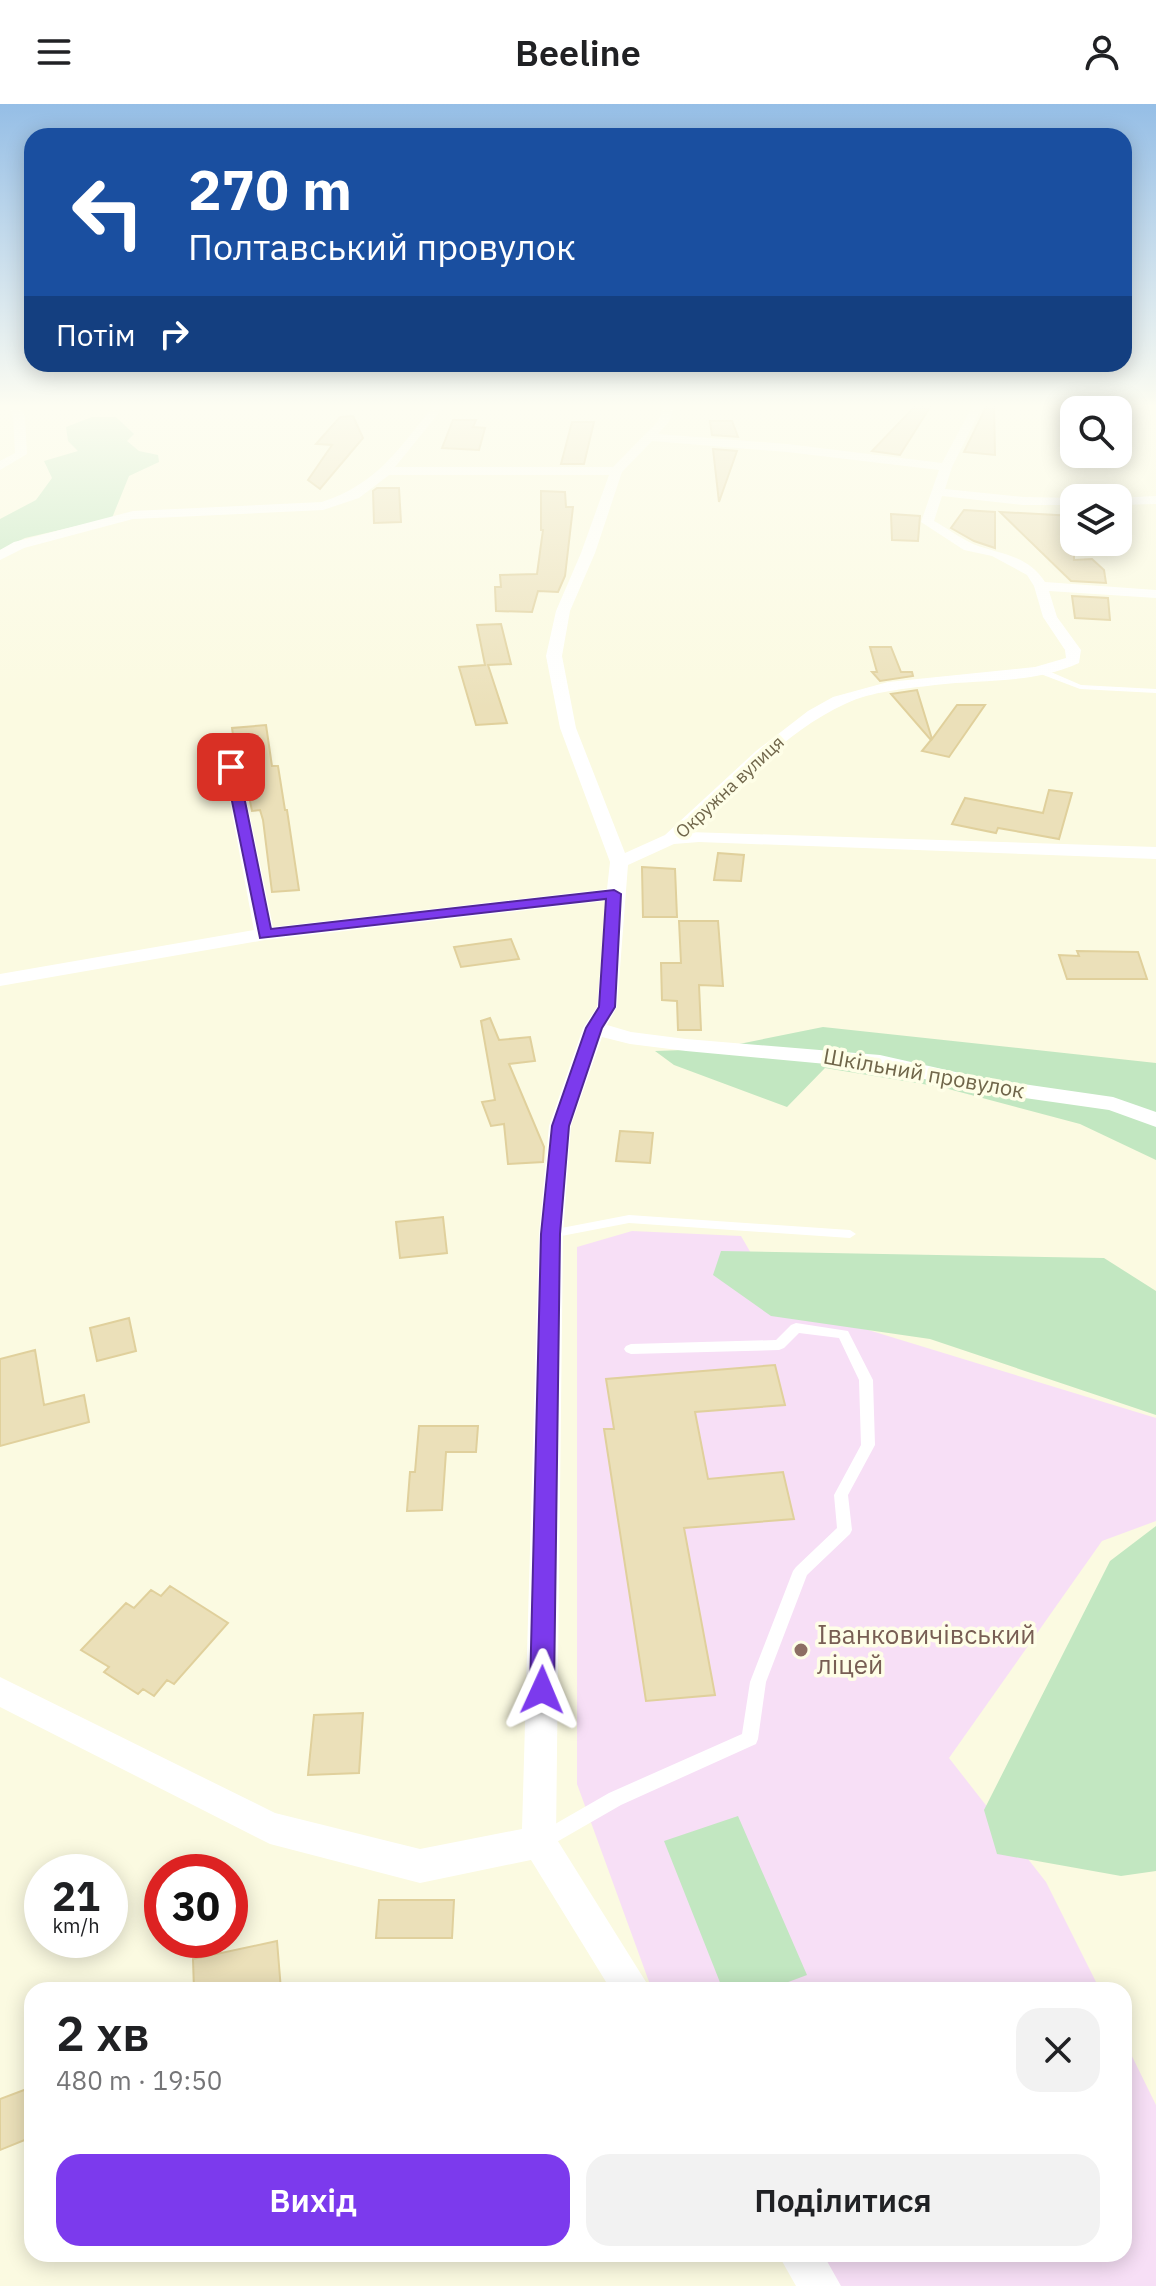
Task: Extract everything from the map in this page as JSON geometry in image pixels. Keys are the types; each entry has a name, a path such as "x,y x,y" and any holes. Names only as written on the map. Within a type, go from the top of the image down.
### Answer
{"street":[{"path":"0,556 19,545 133,515 326,505"},
{"path":"604,505 563,611 554,656 568,728 619,862 607,1007 594,1028 560,1126 551,1234 539,1842 627,1982"},
{"name":"Окружна вулиця","path":"671,839 803,720 860,693 958,678 1041,671 1060,668 1074,660 1073,650 1050,617 1041,586 1032,572 1015,561 969,547 927,522 932,505"},
{"path":"1041,586 1156,594"},
{"path":"226,739 265,934"},
{"name":"Окружна вулиця","path":"671,839 699,837 1156,853"},
{"path":"619,862 671,839"},
{"path":"0,980 265,934 614,894"},
{"name":"Шкільний провулок","path":"594,1028 630,1038 686,1045 880,1062 982,1085 1113,1104 1156,1120"},
{"path":"0,1691 270,1828 420,1866 539,1842"},
{"path":"804,2262 820,2286"}],"lane":[{"path":"1041,671 1080,687 1156,691"},
{"path":"551,1234 629,1219 850,1234"},
{"path":"539,1842 615,1799 750,1739 758,1682 801,1571 845,1530 841,1495 868,1445 866,1380 843,1334 796,1328 779,1345 631,1349"}],"shaded area":[{"name":"Іванковичівський ліцей","path":"632,1231 741,1236 780,1303 1156,1418 1156,1521 1102,1541 949,1758 1046,1882 1096,1982 649,1982 577,1784 577,1247"},
{"path":"1132,2056 1156,2105 1156,2286 832,2286 822,2262 1132,2262"}],"green space":[{"path":"27,505 117,505 112,518 25,538 0,550 0,519"},
{"path":"823,1027 1156,1063 1156,1160 1080,1124 941,1087 825,1068 787,1107 674,1065 655,1051 714,1049"},
{"path":"721,1251 1104,1258 1156,1291 1156,1415 930,1339 771,1316 713,1275"},
{"path":"1156,1526 1156,1871 1121,1876 997,1854 984,1810 1110,1561"},
{"path":"738,1816 807,1975 788,1982 720,1982 664,1841"}],"building":[{"path":"373,505 400,505 401,522 374,523"},
{"path":"541,505 573,507 565,576 558,592 538,591 532,612 496,611 495,587 501,587 500,575 537,574"},
{"path":"964,510 995,512 995,548 951,528"},
{"path":"1000,512 1060,515 1060,556 1074,556 1074,560 1092,559 1104,570 1106,583 1071,581"},
{"path":"891,514 920,516 918,541 892,540"},
{"path":"1072,596 1108,598 1110,620 1075,618"},
{"path":"501,624 511,664 488,665 507,723 476,725 459,667 485,665 477,625"},
{"path":"870,647 891,647 901,672 912,672 913,676 880,681 872,672 877,672"},
{"path":"917,690 932,739 957,705 985,705 949,757 922,751 931,740 891,694"},
{"path":"266,725 272,766 278,766 287,810 299,890 272,892 263,820 260,810 252,811 237,738 233,735 232,728"},
{"path":"1049,790 1072,793 1059,839 998,828 996,833 952,824 965,798 1043,813"},
{"path":"718,853 744,855 741,881 714,880"},
{"path":"642,867 675,869 677,917 643,917"},
{"path":"679,921 718,921 723,986 699,985 701,1030 678,1030 677,1001 662,1000 661,963 681,963"},
{"path":"511,939 519,959 461,967 454,947"},
{"path":"1077,951 1138,952 1147,979 1067,979 1059,955 1079,956"},
{"path":"490,1018 499,1040 530,1037 535,1061 509,1064 544,1147 543,1162 508,1164 504,1124 491,1126 482,1102 495,1100 481,1021"},
{"path":"620,1131 653,1133 650,1163 616,1161"},
{"path":"443,1217 447,1253 400,1258 396,1222"},
{"path":"129,1318 136,1351 97,1361 90,1328"},
{"path":"35,1350 44,1405 84,1395 89,1422 0,1446 0,1359"},
{"path":"775,1365 785,1405 695,1412 708,1479 783,1472 794,1519 684,1528 715,1695 646,1701 604,1429 614,1429 606,1379"},
{"path":"419,1426 478,1426 476,1452 446,1452 442,1510 407,1511 410,1472 415,1472"},
{"path":"170,1586 228,1623 174,1684 167,1680 154,1696 143,1689 138,1694 104,1672 109,1667 81,1650 126,1603 134,1608 151,1590 161,1596"},
{"path":"363,1713 359,1773 308,1775 314,1715"},
{"path":"379,1900 454,1900 452,1938 376,1938"},
{"path":"277,1941 280,1982 194,1982 193,1959 248,1958 248,1947"},
{"path":"24,2090 24,2140 0,2150 0,2099"}],"place":[{"name":"Іванковичівський ліцей","path":"801,1650"}],"route":[{"path":"231,767 265,934 614,894 607,1007 594,1028 560,1126 551,1234 542,1690"}]}
